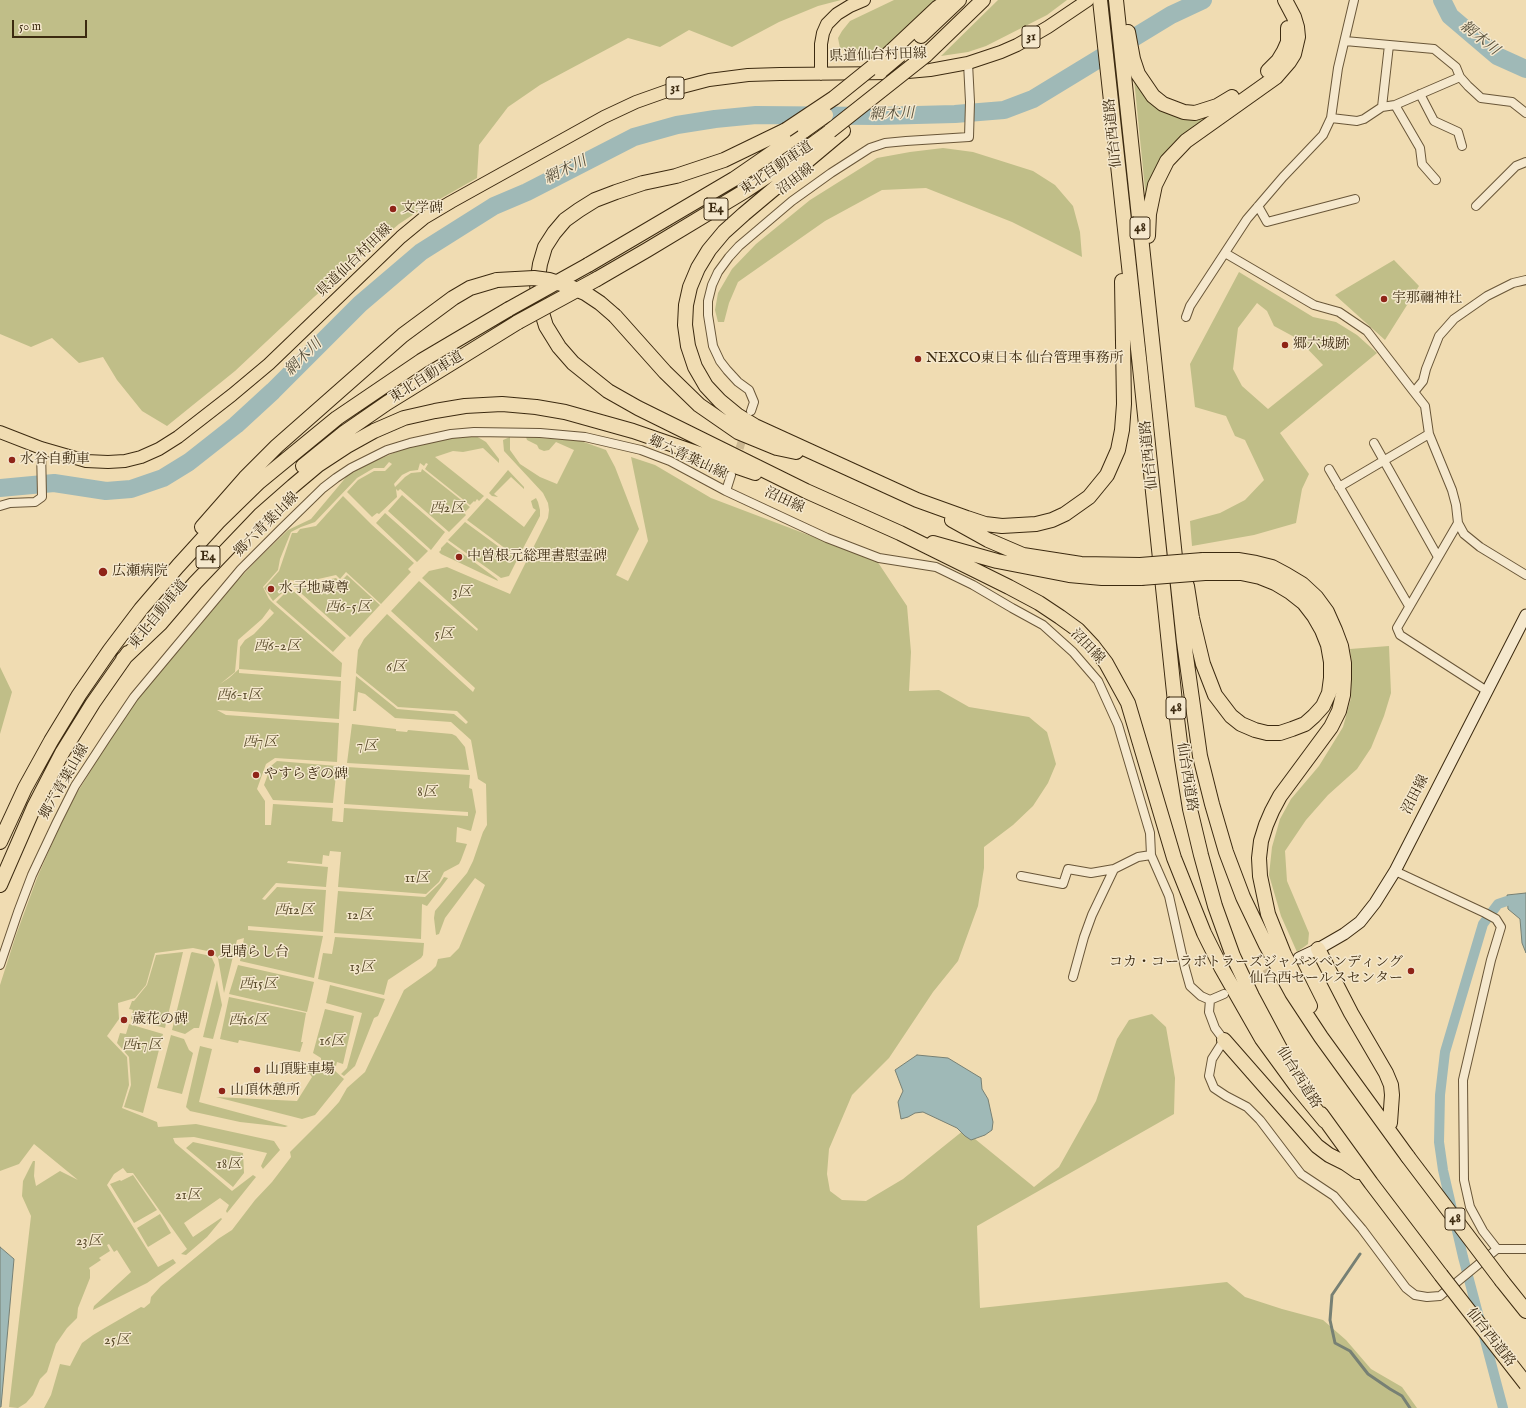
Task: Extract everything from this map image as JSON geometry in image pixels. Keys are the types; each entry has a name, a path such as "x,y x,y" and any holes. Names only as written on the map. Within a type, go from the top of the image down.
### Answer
{"highway":[{"path":"949,0 937,8 886,56 834,98 786,130 724,160 676,176 616,192 595,200 566,220 554,233 545,247 540,264 537,284 539,302 546,326 559,347 573,363 589,378 608,391 638,408 806,491 900,533 1039,603 1078,630 1106,663 1128,703 1174,858 1204,933 1235,994 1262,1039 1284,1070 1325,1121"},
{"name":"東北自動車道","path":"0,842 25,788 63,721 110,650 141,609 178,566 238,502 259,482 331,422 420,361 687,208 734,179 840,105 900,55 959,0"},
{"path":"983,0 876,103 837,131 724,232 709,250 698,268 690,287 686,305 685,325 688,346 695,367 706,386 720,401 749,423 822,458 916,500 985,524 1002,526 1036,524 1052,520 1078,506 1099,487 1107,475 1118,450 1122,430 1124,404 1121,260 1108,75"},
{"path":"1097,0 1105,49"},
{"name":"48","path":"1100,0 1108,75"},
{"name":"48","path":"1116,0 1128,62"},
{"path":"1123,0 1128,62 1153,96 1163,104 1173,109 1195,112 1206,111 1226,101 1270,69 1278,61 1288,42 1289,33 1288,23 1279,1"},
{"path":"1204,566 1260,577 1275,583 1304,603 1314,616 1328,645 1331,662 1331,678 1323,706 1305,724 1280,732 1268,733 1255,730 1241,724 1231,716 1223,706 1209,681 1203,664 1192,618 1175,496 1157,390 1148,246 1149,214 1155,185 1167,162 1186,141 1271,80 1289,62 1294,54 1298,37 1297,27 1294,17 1279,1"},
{"name":"仙台西道路","path":"1128,62 1157,390 1191,701 1200,756 1226,852 1243,897 1266,945 1292,993 1321,1037 1462,1229 1526,1311"},
{"name":"仙台西道路","path":"1108,75 1182,759 1190,808 1215,906 1233,956 1252,996 1274,1039 1325,1121 1441,1275 1526,1384"},
{"name":"東北自動車道","path":"0,885 34,807 62,753 93,703 123,660 189,577 227,536 279,486 345,432 387,403 518,322 647,250 745,191 837,131"},
{"path":"141,609 178,557 218,508 277,446 403,335 433,311 470,288 497,280 534,278 549,280 585,293 615,316 680,388 718,420 759,442 777,448 822,458"},
{"path":"123,660 160,624 195,582 260,515 318,465 374,431 404,418 466,406 502,404 536,407 565,412 633,431 806,491"},
{"path":"916,500 988,540 1023,555 1080,564 1103,565 1141,571"},
{"path":"900,533 997,561 1034,570 1069,576 1102,578 1141,571 1204,566 1238,560 1272,567 1302,584 1316,597 1327,612 1341,646 1344,668 1343,695 1339,711 1331,727 1280,796 1266,825 1261,841 1259,858 1263,895 1275,934 1311,1007 1332,1041 1390,1123 1409,1155"},
{"path":"1318,949 1351,1013 1386,1073 1392,1095 1390,1123"},
{"path":"1224,1040 1317,1146 1329,1155 1356,1170 1371,1183"}],"main road":[{"name":"県道仙台村田線","path":"821,74 823,32 827,24 837,14 864,0"},
{"name":"県道仙台村田線","path":"0,432 41,448 86,461 125,461 141,457 159,449 202,420 269,364 401,237 424,218 604,117 636,102 667,91 709,80 748,75 897,73 930,70 968,63 1001,52 1017,44 1048,27 1088,0"}],"street":[{"path":"1186,317 1190,306 1258,206 1283,177 1324,136 1331,118 1338,68 1354,1"},
{"path":"1345,41 1434,49 1456,67 1460,77 1481,98 1512,102 1526,113"},
{"path":"1382,107 1389,45"},
{"name":"沼田線","path":"751,411 754,402 753,397 749,390 738,382 720,360 713,346 709,330 708,301 712,285 718,272 739,246 792,201 831,173 870,148 906,141 969,137 970,102 968,63"},
{"path":"1331,118 1357,121 1364,119 1382,107 1395,105 1460,77"},
{"path":"1420,94 1434,121 1458,132 1462,146"},
{"path":"1395,105 1420,148 1422,164 1436,180"},
{"path":"1476,206 1516,166 1526,162"},
{"path":"1258,206 1267,222 1355,198"},
{"path":"1225,253 1314,305 1339,312 1367,331 1425,406 1429,434 1452,490 1456,505 1458,523 1464,534 1480,547 1526,575"},
{"path":"1414,392 1423,381 1439,336 1454,319 1487,296 1513,283 1526,280"},
{"name":"郷六青葉山線","path":"0,965 32,875 75,786 134,697 241,569 323,488 350,468 387,450 410,443 451,434 474,432 547,433 585,437 641,450 670,461 726,491"},
{"path":"1339,487 1429,434"},
{"path":"1374,443 1438,557"},
{"path":"0,506 10,503 34,502 42,497 41,448"},
{"path":"1329,469 1409,606"},
{"path":"726,491 731,474"},
{"name":"沼田線","path":"726,491 827,538 879,558 936,567 973,585 1043,625 1073,652 1098,681 1118,725 1150,833 1151,854 1169,896 1190,986 1201,996 1210,1000"},
{"path":"1458,523 1397,628 1400,635 1486,691"},
{"name":"沼田線","path":"1299,958 1344,934 1360,922 1375,903 1395,871 1526,615"},
{"path":"1021,876 1063,884 1068,869 1091,873 1114,869 1138,857 1151,854"},
{"path":"1073,977 1084,937 1092,915 1114,869"},
{"path":"1395,871 1496,918 1501,927 1491,960 1463,1080 1464,1180 1470,1208 1495,1251"},
{"path":"1224,994 1210,1000 1209,1012 1215,1028 1224,1040 1212,1059 1209,1076 1214,1088 1247,1107 1260,1120 1301,1174 1334,1196 1362,1229 1406,1288 1415,1295 1428,1297 1440,1296 1495,1251 1526,1249"}],"green space":[{"path":"0,0 841,0 818,6 779,22 732,47 689,30 660,47 628,38 540,85 508,107 479,145 477,178 399,224 314,297 235,371 167,426 142,411 117,380 103,357 79,363 52,338 31,347 0,334"},
{"path":"894,0 938,0 872,59 849,55 840,48 838,38 850,21"},
{"path":"998,0 1067,0 1047,15 986,46 968,52 941,56"},
{"path":"1134,79 1145,98 1159,110 1174,116 1189,119 1209,118 1146,199"},
{"path":"943,148 973,152 1033,171 1055,185 1073,206 1080,232 1082,257 1012,222 926,188 882,190 825,221 738,282 729,303 724,322 718,322 715,310 718,293 732,269 756,244 810,200 877,158"},
{"path":"1394,260 1419,286 1385,340 1335,295"},
{"path":"1239,272 1313,317 1336,322 1357,335 1377,353 1280,433 1309,474 1302,489 1296,523 1254,535 1192,546 1190,521 1220,513 1245,500 1264,480 1245,440 1235,436 1226,416 1195,407 1190,364","holes":["1257,303 1267,311 1274,326 1298,339 1323,365 1268,409 1242,386 1233,369 1238,328"]},
{"path":"476,436 486,442 499,459 499,463 483,448 463,452 453,451 435,457 484,496 479,501 477,499 470,505 425,469 428,464 426,463 424,466 420,463 418,470 410,471 402,475 394,484 395,487 411,473 421,472 422,469 470,507 464,513 466,515 449,532 400,489 398,491 396,489 397,497 379,514 377,513 372,517 347,492 358,480 374,471 385,471 392,464 389,462 384,468 374,468 357,478 315,522 291,532 280,559 278,570 263,587 269,599 273,603 342,663 341,677 239,669 239,673 341,681 339,719 217,710 226,715 339,723 337,762 275,758 266,764 257,789 265,801 265,825 271,825 273,804 333,808 332,821 341,822 343,822 344,808 468,816 468,812 344,804 347,767 470,775 469,788 472,789 476,812 471,831 457,827 456,842 467,844 461,860 459,864 444,872 439,882 426,894 338,887 341,852 330,851 329,856 323,855 322,864 288,861 287,863 328,867 326,887 276,883 262,899 265,900 277,887 326,890 323,932 248,926 248,930 323,936 314,978 240,961 244,938 237,940 224,993 218,958 212,952 193,948 155,953 146,985 135,998 118,1003 119,1019 107,1036 127,1057 129,1085 122,1108 157,1122 158,1127 196,1124 274,1141 280,1150 263,1169 261,1166 267,1153 194,1137 173,1138 175,1143 232,1191 253,1175 256,1177 227,1213 226,1211 229,1205 220,1198 184,1223 193,1237 221,1218 222,1219 207,1237 186,1255 181,1254 187,1249 133,1173 127,1173 123,1168 114,1174 107,1185 158,1267 173,1259 176,1263 147,1283 93,1310 94,1306 131,1272 117,1250 114,1252 109,1244 107,1245 110,1251 99,1258 101,1260 89,1268 90,1278 78,1308 77,1318 67,1328 56,1344 47,1372 40,1379 33,1395 26,1403 18,1408 9,1407 31,1216 22,1196 23,1181 33,1161 35,1161 34,1176 36,1186 60,1171 78,1180 34,1144 19,1164 0,1171 0,985 16,935 37,878 75,796 120,724 138,699 238,580 288,530 311,519 347,476 370,463 401,450 433,441","holes":["271,607 270,609 274,613 254,634 245,640 240,647 239,669 220,684 235,672 238,640 262,619"]},
{"path":"510,437 510,450 520,464 540,477 557,484 574,450 556,442 549,450 544,451 539,449 537,445 527,440 526,437 581,441 606,450 615,467 639,529 616,575 628,581 648,541 631,457 655,465 711,498 877,561 907,606 911,652 909,691 939,690 969,707 1029,717 1047,732 1056,764 1048,783 1033,806 1013,825 984,847 984,868 978,906 958,961 933,992 889,1058 852,1095 829,1149 827,1174 830,1191 842,1200 866,1201 903,1179 964,1130 1034,1187 1059,1167 1096,1101 1117,1039 1129,1020 1152,1014 1166,1027 1175,1078 1174,1114 977,1226 980,1308 1227,1282 1245,1297 1323,1320 1346,1340 1371,1369 1402,1387 1417,1408 44,1408 51,1395 60,1364 70,1366 82,1343 141,1307 144,1308 150,1303 151,1297 161,1286 218,1239 232,1230 291,1157 290,1152 339,1102 347,1088 365,1072 404,990 431,971 436,966 438,959 450,957 459,948 485,885 475,878 445,918 439,934 436,935 434,918 435,911 467,873 487,825 486,784 478,779 471,740 451,722 395,718 365,694 358,692 356,711 353,711 356,676 397,709 454,714 466,724 468,722 457,711 398,707 356,673 358,650 364,639 387,614 473,692 475,688 391,611 419,581 477,631 478,629 422,578 429,571 447,567 510,594 548,518 549,510 548,503 543,493 504,451 503,440"},
{"path":"508,470 524,487 524,489 511,477 494,494 498,497 492,496 489,493"},
{"path":"402,495 445,532 431,550 388,511"},
{"path":"343,496 414,563 408,569 411,572 381,604 346,572 340,579 336,575 305,582 290,580 289,587 273,601 264,588 279,571 292,533 297,533 300,529 316,526"},
{"path":"487,498 524,527 536,510 533,508 531,501 536,498 540,510 540,516 518,558 467,520"},
{"path":"385,513 428,551 417,562 376,523"},
{"path":"465,522 517,560 509,576 501,578 448,540"},
{"path":"447,542 498,581 441,554 439,552 441,548"},
{"name":"西6-5区","path":"347,575 380,605 350,637 293,586 293,584 304,585 336,578 340,582"},
{"path":"290,588 346,638 333,652 276,602"},
{"path":"1389,646 1391,693 1384,716 1371,748 1357,769 1328,795 1306,820 1285,851 1287,881 1309,933 1308,944 1297,952 1281,916 1269,875 1272,847 1280,819 1291,799 1319,766 1343,727 1351,698 1352,663 1350,649"},
{"path":"0,667 12,692 0,734"},
{"name":"7区","path":"352,724 396,729 396,731 407,732 408,730 452,734 456,736 465,747 469,770 347,763"},
{"path":"277,761 337,766 333,803 273,800 264,785 271,766"},
{"name":"12区","path":"444,877 448,878 427,906 422,904 421,939 334,933 338,891 425,897 440,883"},
{"name":"13区","path":"335,937 424,943 423,955 421,958 388,980 384,995 318,979 323,953 332,954"},
{"name":"西17区","path":"183,952 165,1028 131,1019 133,1010 129,1009 132,1001 134,1001 147,985 156,955"},
{"name":"西17区","path":"192,952 211,956 215,965 199,1028 194,1028 185,1034 172,1030"},
{"name":"西15区","path":"238,965 314,982 307,1012 229,994"},
{"path":"217,980 222,1005 213,1039 203,1037"},
{"path":"330,985 385,999 378,1016 374,1018 355,1066 344,1076 341,1074 347,1068 362,1013 326,1003"},
{"name":"西16区","path":"229,997 306,1013 301,1042 303,1042 300,1052 239,1040 238,1043 220,1039"},
{"name":"16区","path":"325,1009 354,1016 343,1064 337,1062 336,1066 321,1060 321,1058 313,1053"},
{"name":"西17区","path":"129,1024 163,1034 143,1113 124,1107 131,1085 129,1057 117,1043 120,1033 126,1034"},
{"name":"西17区","path":"171,1035 184,1039 189,1050 193,1053 182,1094 157,1088"},
{"path":"200,1046 212,1049 199,1102 288,1126 285,1127 240,1122 190,1111 186,1107"},
{"path":"301,1063 328,1075 334,1070 344,1079 315,1115 302,1119 216,1097 297,1101 312,1077"},
{"name":"18区","path":"193,1142 243,1153 244,1173 233,1187 186,1148"},
{"path":"133,1175 157,1210 134,1223 110,1184 120,1180 121,1181"},
{"path":"160,1214 171,1233 148,1247 137,1228"}],"water":[{"path":"1526,893 1526,953 1522,943 1520,919 1508,909 1507,895"},
{"path":"917,1055 948,1058 981,1078 982,1089 988,1099 993,1122 992,1130 985,1135 971,1140 957,1128 923,1112 915,1113 901,1119 898,1102 903,1091 895,1070"},
{"path":"0,1247 14,1259 1,1407 0,1407"}],"waterway":[{"name":"網木川","path":"0,488 54,483 106,491 131,489 163,478 189,462 236,425 273,391 360,304 421,252 494,206 527,192 634,137 677,125 756,115 878,116 955,114 1004,110 1033,99 1171,15 1203,0"},
{"name":"網木川","path":"1442,0 1450,16 1497,56 1526,69"},
{"path":"1503,1408 1463,1257 1443,1170 1439,1142 1440,1095 1445,1052 1483,924 1498,904 1507,901"},
{"path":"1360,1254 1332,1295 1330,1320 1335,1343 1350,1351 1368,1374 1402,1396 1410,1408"}],"tunnel":[{"path":"736,460 745,431"},
{"path":"1243,985 1281,966"}],"place":[{"name":"文学碑","path":"393,209"},
{"name":"宇那禰神社","path":"1384,299"},
{"name":"郷六城跡","path":"1285,345"},
{"name":"NEXCO東日本 仙台管理事務所","path":"918,359"},
{"name":"水谷自動車","path":"12,460"},
{"name":"中曽根元総理書慰霊碑","path":"459,557"},
{"name":"広瀬病院","path":"103,572"},
{"name":"水子地蔵尊","path":"271,589"},
{"name":"やすらぎの碑","path":"256,775"},
{"name":"見晴らし台","path":"211,953"},
{"name":"コカ・コーラボトラーズジャパンベンディング 仙台西セールスセンター","path":"1411,971"},
{"name":"歳花の碑","path":"124,1020"},
{"name":"山頂駐車場","path":"257,1070"},
{"name":"山頂休憩所","path":"222,1091"}],"park label":[{"name":"西2区","path":"447,509"},
{"name":"3区","path":"462,593"},
{"name":"5区","path":"444,635"},
{"name":"西6-2区","path":"277,647"},
{"name":"6区","path":"396,668"},
{"name":"西6-1区","path":"239,696"},
{"name":"西7区","path":"260,743"},
{"name":"8区","path":"427,793"},
{"name":"11区","path":"417,879"},
{"name":"西12区","path":"294,911"},
{"name":"21区","path":"188,1196"},
{"name":"23区","path":"89,1242"},
{"name":"25区","path":"117,1341"}]}
